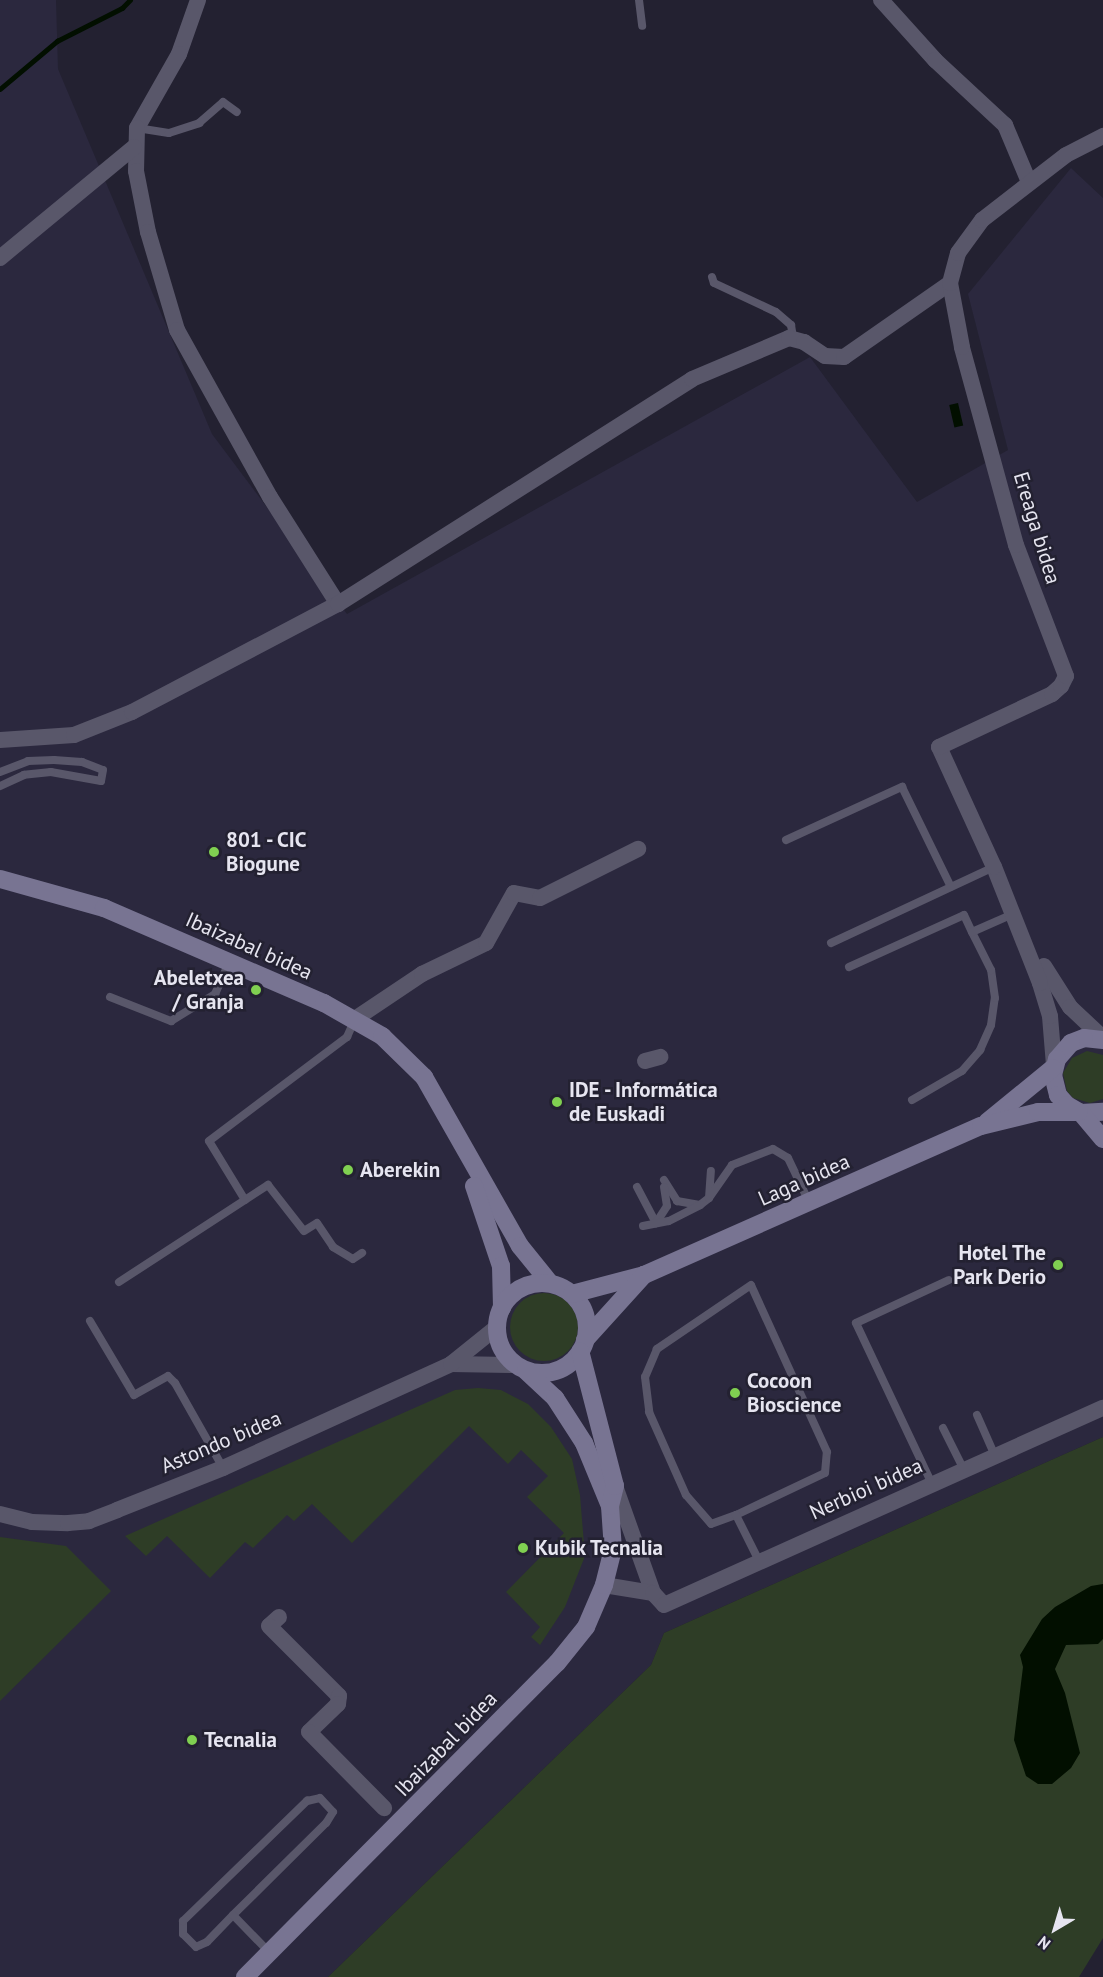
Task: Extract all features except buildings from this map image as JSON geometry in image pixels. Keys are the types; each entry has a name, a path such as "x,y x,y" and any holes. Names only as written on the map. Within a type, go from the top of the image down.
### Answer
{"street":[{"path":"198,0 179,54 137,128 134,147 148,232 177,330 270,497 338,604"},
{"path":"881,0 935,60 1005,125 1029,182"},
{"path":"0,740 74,735 100,728 338,604 692,379 763,346 793,338 825,356 843,357 950,283 967,238 982,220 1029,182 1083,144 1103,136"},
{"path":"0,258 134,147"},
{"name":"Ereaga bidea","path":"950,283 962,347 1016,545 1066,676 1061,687 1052,694 939,747 994,867 1050,1016 1054,1067"},
{"path":"355,1019 422,974 486,943 514,893 540,898 638,849"},
{"name":"Ibaizabal bidea","path":"0,879 104,908 355,1019 382,1036 424,1077 520,1246 550,1283"},
{"name":"Ereaga bidea","path":"1013,914 1032,940 1052,985 1103,1039"},
{"name":"Laga bidea","path":"981,1126 1054,1067 1071,1043 1084,1038 1103,1039"},
{"path":"1054,1067 1058,1095 1080,1112 1103,1139"},
{"name":"Ibaizabal bidea","path":"444,1110 492,1231 501,1266 502,1308"},
{"name":"Laga bidea","path":"572,1294 644,1275 981,1126 1038,1112 1103,1112"},
{"name":"Laga bidea","path":"583,1346 644,1275"},
{"path":"550,1283 572,1294 584,1315 583,1346 569,1365 552,1372 521,1368 499,1343 497,1327 502,1308 520,1289 550,1283"},
{"name":"Astondo bidea","path":"0,1514 32,1522 89,1521 223,1468 451,1364 497,1327"},
{"name":"Ibaizabal bidea","path":"245,1977 557,1663 586,1627 604,1585 613,1550 610,1506 615,1486 583,1346"},
{"name":"Astondo bidea","path":"451,1364 521,1368"},
{"name":"Ibaizabal bidea","path":"521,1368 555,1398 584,1443 610,1506"},
{"name":"Nerbioi bidea","path":"653,1593 664,1605 1103,1408"},
{"path":"604,1585 653,1593 615,1486"},
{"path":"279,1617 269,1626 339,1696 338,1704 309,1732 384,1808"}],"lane":[{"path":"639,0 642,26"},
{"path":"137,128 169,133 199,123 224,102 237,112"},
{"path":"712,277 714,283 776,312 791,325 793,338"},
{"path":"0,772 28,760 82,762 103,770 101,782 51,772 24,775 0,786"},
{"path":"786,840 902,787 951,887"},
{"path":"831,943 994,867"},
{"path":"972,932 1013,914"},
{"path":"849,967 964,915 991,970 995,998 991,1025 980,1050 962,1071 912,1100"},
{"path":"110,998 171,1021 215,994 230,962"},
{"path":"246,1200 210,1142 347,1037 355,1019"},
{"path":"644,1227 700,1205 709,1197 732,1165 774,1149 788,1158 809,1202"},
{"path":"709,1197 711,1171"},
{"path":"656,1223 667,1206 663,1180 677,1201 700,1205"},
{"path":"119,1282 268,1185 304,1231 317,1223 333,1247 352,1259 362,1254"},
{"path":"637,1186 656,1223"},
{"path":"932,1484 856,1323 949,1280"},
{"path":"751,1285 827,1452 825,1473 736,1515 711,1524 686,1496 649,1412 645,1377 657,1349 751,1285"},
{"path":"90,1321 134,1395 162,1378 168,1377 175,1383 223,1468"},
{"path":"977,1415 995,1456"},
{"path":"943,1428 964,1470"},
{"path":"736,1515 759,1561"},
{"path":"320,1798 333,1812 326,1823 233,1915 207,1942 196,1947 183,1934 183,1921 307,1801 320,1798"},
{"path":"233,1915 270,1952"}],"shaded area":[{"path":"0,0 56,0 58,69 212,434 347,614 810,357 917,502 1008,450 968,294 1071,168 1103,198 1103,1437 664,1633 651,1665 328,1977 0,1977"},
{"path":"958,403 963,425 954,427 949,405"},
{"path":"1103,1584 1103,1639 1098,1644 1066,1645 1055,1669 1065,1693 1080,1753 1071,1768 1052,1784 1038,1784 1026,1776 1014,1740 1023,1667 1020,1655 1042,1619 1055,1607 1091,1586"}],"green space":[{"path":"1087,1051 1103,1055 1103,1099 1090,1103 1073,1098 1067,1091 1063,1073 1072,1058"},
{"path":"544,1293 557,1296 568,1303 575,1314 578,1327 575,1340 568,1351 557,1358 544,1361 531,1358 520,1351 513,1340 510,1327 513,1314 520,1303 531,1296"},
{"path":"478,1388 501,1390 528,1404 551,1427 572,1459 580,1495 585,1556 565,1607 540,1645 531,1637 540,1627 506,1592 564,1533 527,1497 548,1476 521,1450 508,1464 469,1426 352,1543 312,1504 294,1521 287,1515 253,1548 245,1542 210,1578 167,1536 146,1556 125,1536 455,1390"},
{"path":"1103,1437 1103,1938 1079,1977 328,1977 651,1665 664,1633"},
{"path":"0,1537 66,1546 111,1591 0,1701"}],"waterway":[{"path":"0,89 57,41 122,8 130,0"}],"place":[{"name":"801 - CIC Biogune","path":"214,852"},
{"name":"Abeletxea / Granja","path":"256,990"},
{"name":"IDE - Informática de Euskadi","path":"557,1102"},
{"name":"Aberekin","path":"348,1170"},
{"name":"Hotel The Park Derio","path":"1058,1265"},
{"name":"Cocoon Bioscience","path":"735,1393"},
{"name":"Kubik Tecnalia","path":"523,1548"},
{"name":"Tecnalia","path":"192,1740"}]}
